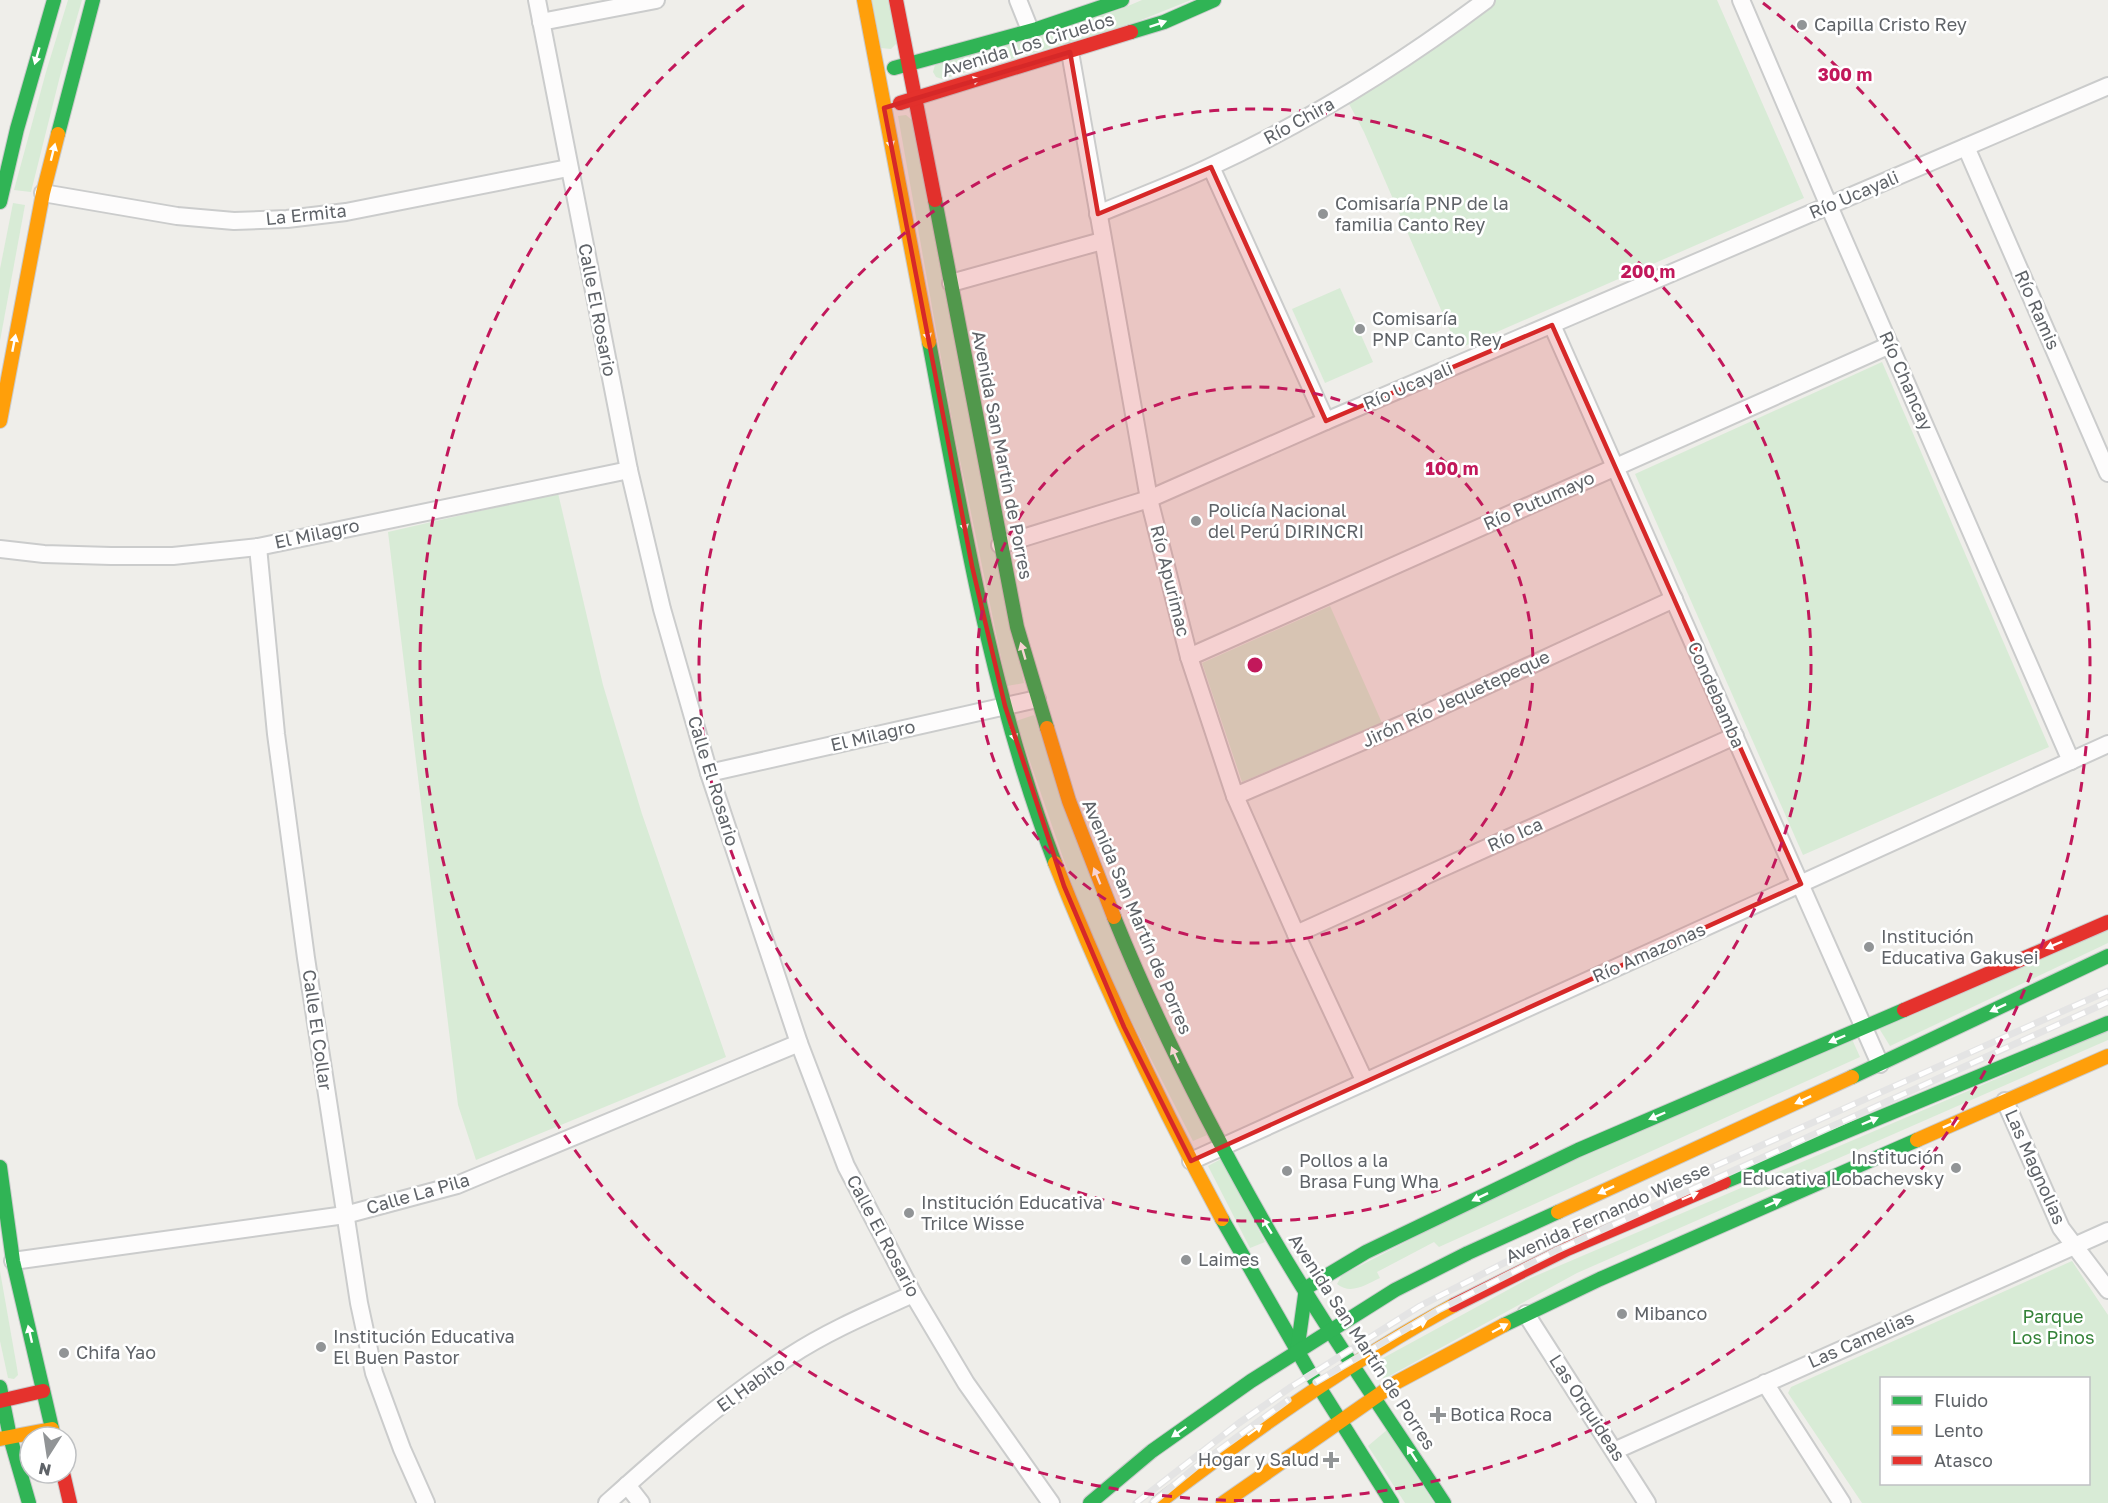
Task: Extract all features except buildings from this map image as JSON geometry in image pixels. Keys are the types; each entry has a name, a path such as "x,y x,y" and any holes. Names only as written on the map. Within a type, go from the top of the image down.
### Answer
{"main road":[{"path":"0,202 17,129 54,0"},
{"path":"0,421 43,193 93,0"},
{"path":"864,0 972,566 1005,706 1035,808 1064,886 1124,1027 1191,1161 1260,1266 1297,1352 1392,1503"},
{"name":"Avenida San Martín de Porres","path":"896,0 1017,627 1069,801 1116,921 1189,1085 1263,1221 1444,1503"},
{"name":"Avenida Los Ciruelos","path":"878,72 1030,30 1122,0"},
{"name":"Avenida Los Ciruelos","path":"884,108 1164,22 1214,0"},
{"path":"1297,1352 1306,1288 1366,1252 1578,1150 2108,922"},
{"name":"Avenida Fernando Wiesse","path":"1090,1503 1152,1451 1251,1381 1395,1290 1468,1253 1880,1065 2108,956"},
{"name":"Avenida Fernando Wiesse","path":"1158,1503 1238,1441 1319,1387 1476,1292 1578,1244 1911,1103 2108,1023"},
{"path":"1223,1503 1397,1382 1526,1314 1600,1279 2108,1056"},
{"path":"0,1167 13,1261 50,1425"},
{"path":"1260,1266 1283,1252"},
{"path":"24,1500 5,1438 1,1396 43,1391"},
{"path":"66,1485 70,1503"}],"street":[{"name":"Calle El Rosario","path":"537,0 568,168 629,470 662,609 709,773 799,1043 846,1166 913,1294 966,1383 1051,1503"},
{"path":"541,22 656,0"},
{"path":"1018,0 1030,30"},
{"name":"Río Chira","path":"1098,214 1211,166 1335,101 1395,64 1486,0"},
{"name":"Río Chancay","path":"1741,0 2071,761"},
{"name":"Río Apurimac","path":"1070,52 1149,500 1189,657 1236,796 1296,934 1365,1082"},
{"name":"Río Ucayali","path":"1000,545 1149,500 1326,421 2107,89"},
{"path":"0,124 17,129"},
{"name":"Río Ramis","path":"1966,147 2108,473"},
{"path":"1211,166 1326,421"},
{"name":"La Ermita","path":"43,193 177,216 234,220 287,219 346,212 568,168"},
{"path":"951,283 1102,241"},
{"name":"Condebamba","path":"1552,325 1880,1065"},
{"name":"Río Putumayo","path":"1189,657 1890,345"},
{"name":"El Milagro","path":"0,549 44,554 132,556 173,555 258,547 629,470"},
{"name":"Calle El Collar","path":"258,547 278,745 306,958 359,1303 374,1373 402,1449 426,1503"},
{"name":"Jirón Río Jequetepeque","path":"1236,796 1403,724 1674,599"},
{"name":"El Milagro","path":"709,773 1037,699"},
{"name":"Río Ica","path":"1296,934 1735,736"},
{"name":"Río Amazonas","path":"1191,1161 2108,744"},
{"name":"Calle La Pila","path":"13,1261 345,1215 457,1185 799,1043"},
{"name":"Las Magnolias","path":"2005,1101 2061,1228 2108,1290"},
{"name":"Las Camelias","path":"1614,1451 2108,1231"},
{"name":"El Habito","path":"607,1503 732,1396 790,1356 840,1327 913,1294"},
{"name":"Las Orquideas","path":"1526,1314 1647,1503"},
{"path":"1765,1383 1842,1503"},
{"path":"627,1485 641,1503"}],"highlighted area":[{"path":"1070,52 1098,214 1211,167 1326,421 1552,325 1801,884 1191,1161 1124,1027 1064,886 1005,706 972,566 884,108"}],"green space":[{"path":"68,0 82,0 31,192 14,190 46,72"},
{"path":"872,0 888,0 897,43 891,49 881,48"},
{"path":"1142,0 1191,0 1126,26 942,79 936,77 933,72 935,65 1121,9"},
{"path":"1496,0 1717,0 1804,198 1458,349 1364,132 1347,100"},
{"path":"906,115 912,120 1024,683 1007,686 955,436 898,116"},
{"path":"13,203 25,205 0,341 0,269"},
{"path":"1340,288 1373,362 1325,383 1292,309"},
{"path":"1882,362 2049,747 1803,855 1635,474"},
{"path":"558,493 603,685 642,814 726,1057 476,1160 458,1105 388,532"},
{"path":"1330,606 1382,723 1242,782 1202,663"},
{"path":"1034,715 1207,1135 1193,1141 1124,1006 1079,904 1016,721"},
{"path":"2108,923 2108,943 1890,1046 1877,1025"},
{"path":"2108,1031 2108,1040 1577,1273 1384,1379 1374,1363 1526,1280"},
{"path":"1851,1037 1860,1057 1439,1247 1434,1242 1377,1272 1380,1278 1363,1286 1348,1289 1337,1284 1342,1275 1511,1188"},
{"path":"1221,1159 1265,1242 1250,1248 1208,1166"},
{"name":"Parque Los Pinos","path":"2072,1261 2108,1315 2108,1503 1862,1503 1788,1393 1791,1387"},
{"path":"0,1271 18,1375 14,1379 8,1378 0,1341"},
{"path":"1387,1430 1434,1503 1405,1503 1368,1446"}],"railway":[{"path":"1136,1503 1239,1423 1291,1387 1420,1306 1549,1240 2108,991"},
{"path":"1316,1382 1440,1309 1555,1251 2108,1002"},
{"path":"1152,1503 1197,1466 1288,1400"}],"traffic: fast":[{"path":"0,202 17,129 54,0"},
{"path":"58,134 93,0"},
{"path":"894,68 1037,29 1122,0"},
{"path":"1131,32 1164,22 1214,0"},
{"path":"935,200 1017,627 1047,728"},
{"path":"929,342 980,606 1013,736 1055,863"},
{"path":"1114,917 1183,1071 1262,1219 1328,1327 1444,1503"},
{"path":"1852,1077 2108,956"},
{"path":"1297,1352 1306,1288 1366,1252 1578,1150 1904,1010"},
{"path":"1724,1182 2108,1023"},
{"path":"1504,1325 1600,1279 1917,1140"},
{"path":"0,1167 13,1261 51,1425"},
{"path":"1090,1503 1152,1451 1251,1381 1395,1290 1468,1253 1558,1212"},
{"path":"1222,1219 1309,1371 1392,1503"},
{"path":"0,1387 10,1437 29,1503"}],"traffic: slow":[{"path":"864,0 929,342"},
{"path":"0,421 43,193 58,134"},
{"path":"1047,728 1069,801 1114,917"},
{"path":"1055,863 1133,1044 1222,1219"},
{"path":"1917,1140 2108,1056"},
{"path":"1558,1212 1852,1077"},
{"path":"1158,1503 1302,1398 1377,1350 1454,1305"},
{"path":"1223,1503 1397,1382 1504,1325"},
{"path":"0,1439 18,1436"}],"traffic: jam":[{"path":"896,0 935,200"},
{"path":"900,103 1131,32"},
{"path":"1904,1010 2108,922"},
{"path":"1454,1305 1567,1249 1724,1182"},
{"path":"0,1401 43,1391"},
{"path":"66,1485 70,1503"}],"place":[{"name":"Capilla Cristo Rey","path":"1802,25"},
{"name":"Comisaría PNP de la familia Canto Rey","path":"1323,214"},
{"name":"Comisaría PNP Canto Rey","path":"1360,329"},
{"name":"Policía Nacional del Perú DIRINCRI","path":"1196,521"},
{"name":"Institución Educativa Gakusei","path":"1869,947"},
{"name":"Institución Educativa Lobachevsky","path":"1956,1168"},
{"name":"Pollos a la Brasa Fung Wha","path":"1287,1171"},
{"name":"Institución Educativa Trilce Wisse","path":"909,1213"},
{"name":"Laimes","path":"1186,1260"},
{"name":"Mibanco","path":"1622,1314"},
{"name":"Institución Educativa El Buen Pastor","path":"321,1347"},
{"name":"Chifa Yao","path":"64,1353"},
{"name":"Botica Roca","path":"1438,1415"},
{"name":"Hogar y Salud","path":"1331,1460"}]}
